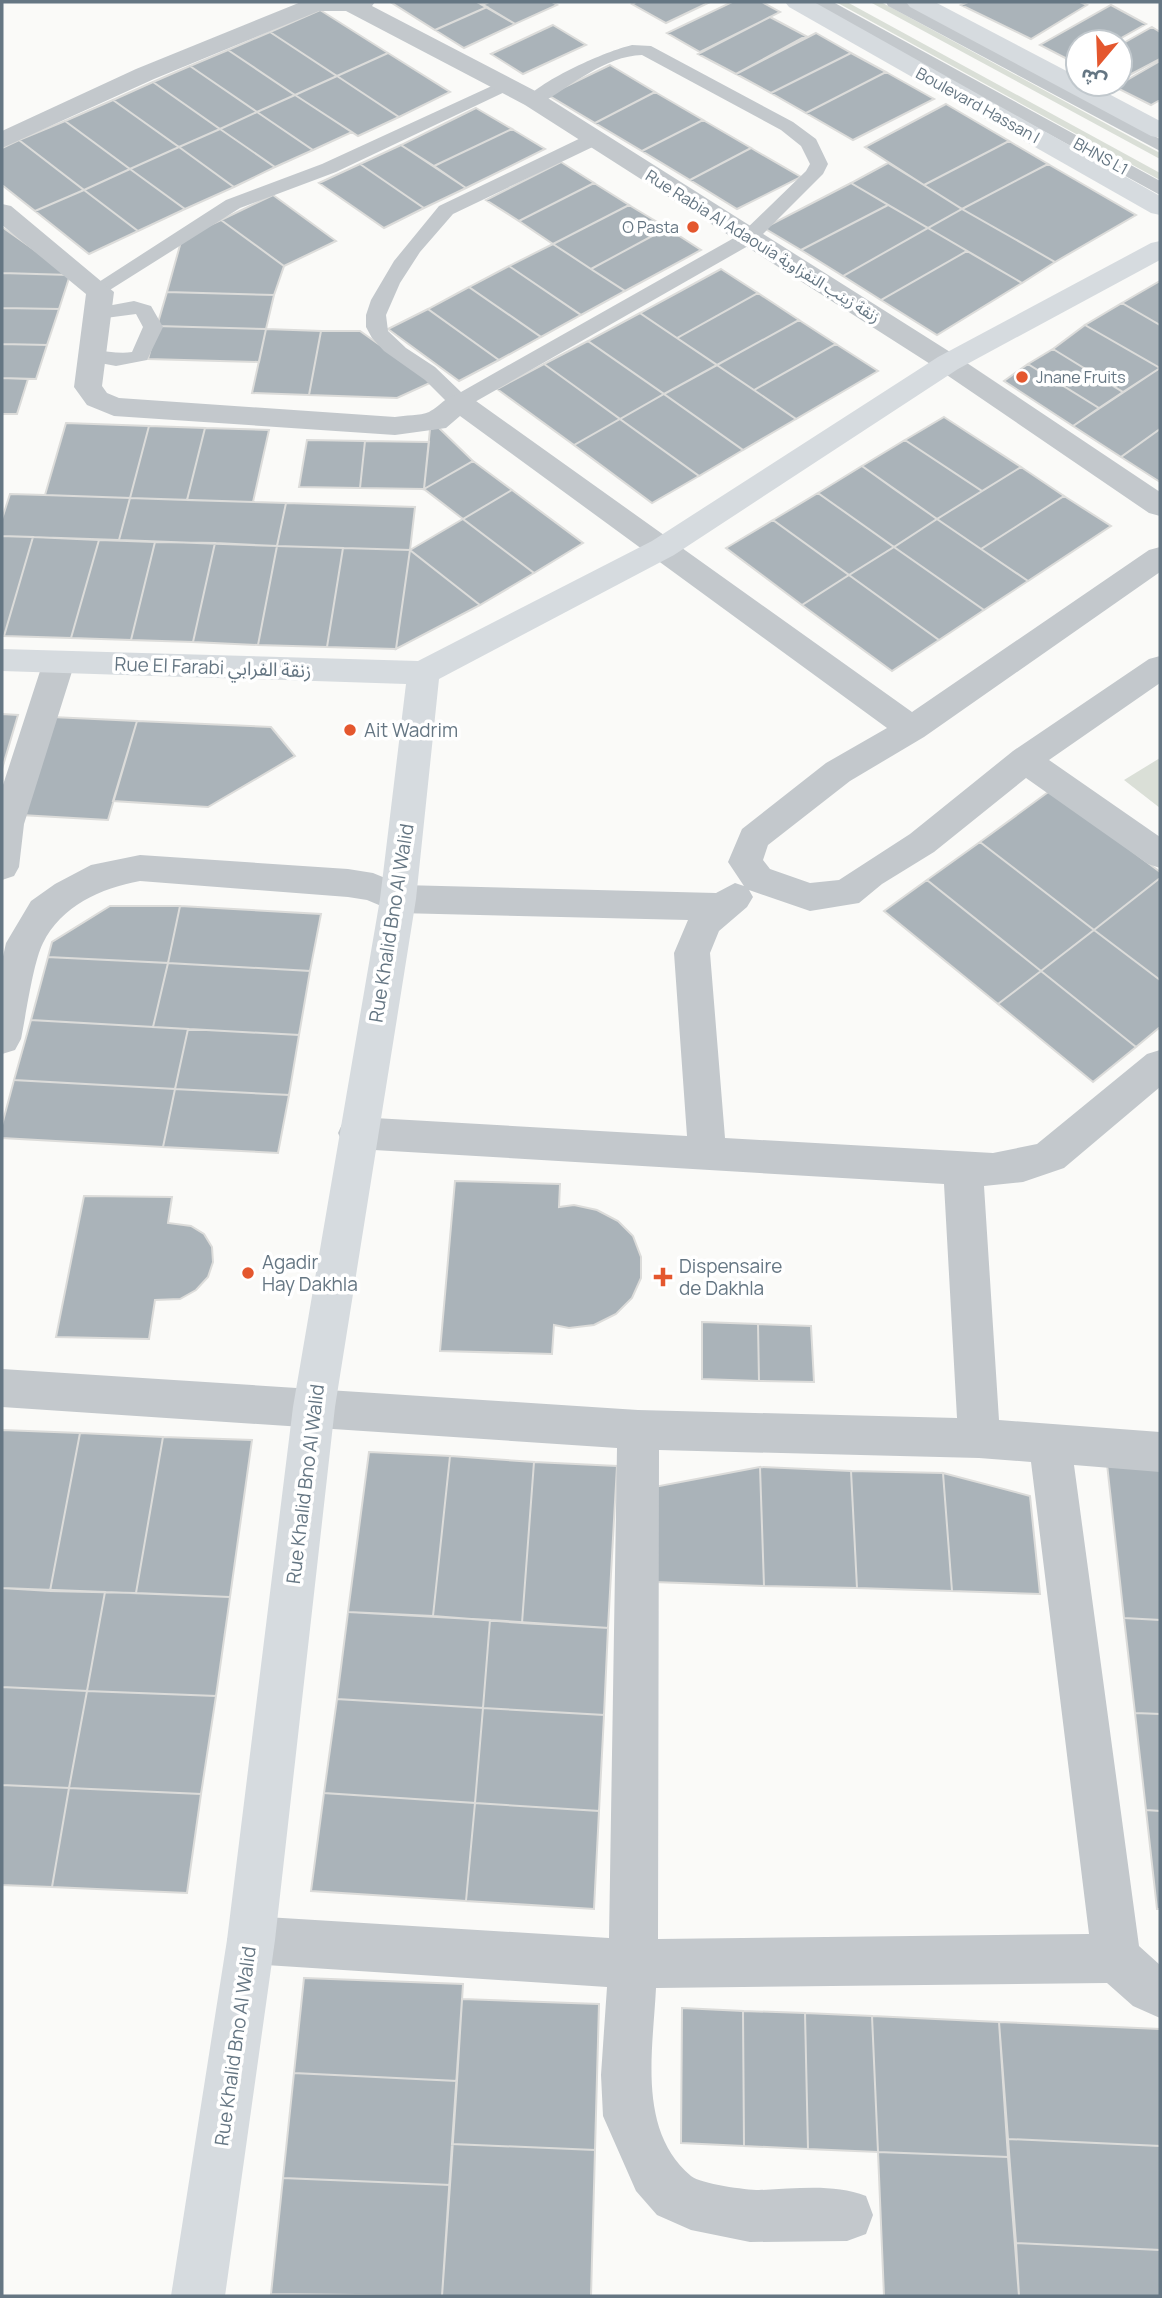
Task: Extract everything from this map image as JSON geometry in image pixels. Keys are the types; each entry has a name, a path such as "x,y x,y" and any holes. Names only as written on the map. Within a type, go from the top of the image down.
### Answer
{"street":[{"path":"2,140 145,74 314,5 332,2 359,4"},
{"name":"Boulevard Hassan I","path":"797,2 1160,207"},
{"path":"918,2 1160,131"},
{"name":"Rue Rabia Al Adaouia زنقة زينب النفزاوية","path":"359,4 534,100 948,363 1160,506"},
{"path":"2,212 98,301 88,387 97,399 114,407 395,426 436,421 459,402 912,729"},
{"path":"423,673 663,548 948,363 1160,248"},
{"path":"1160,557 912,729 838,772 754,838 745,862 758,879 810,897 847,893 922,843 1025,760 1160,667"},
{"name":"Rue El Farabi زنقة الفرابي","path":"2,660 423,673"},
{"path":"2,867 7,824 59,662"},
{"name":"Rue Khalid Bno Al Walid","path":"198,2296 251,1941 314,1407 397,899 423,673"},
{"path":"1025,760 1160,855"},
{"path":"2,1039 13,941 44,911 67,894 103,874 140,868 348,883 373,887 397,899 722,907"},
{"path":"707,1153 692,953 704,923 758,879"},
{"path":"357,1133 963,1168 1003,1168 1023,1166 1050,1156 1160,1065"},
{"path":"963,1168 979,1438"},
{"path":"2,1388 638,1430 979,1438 1160,1452"},
{"path":"638,1430 633,1964 626,2075 629,2116 654,2173 675,2197 723,2213 750,2216 847,2215"},
{"path":"1051,1443 1116,1958 1150,1989 1160,1993"},
{"path":"251,1941 633,1964 1116,1958"}],"lane":[{"name":"BHNS L1","path":"821,2 1160,189"},
{"name":"BHNS L1","path":"894,2 1160,146"},
{"path":"534,100 616,54 633,48 645,50 787,126 809,143 819,164 814,174 748,238 459,402 430,374 394,348 376,328 376,315 388,283 430,225 446,210 594,139"},
{"path":"98,301 233,204 329,168 507,84"},
{"path":"91,356 131,360 140,356 153,327 144,310 98,301"}],"shaded area":[{"path":"836,2 847,2 1160,173 1160,180"},
{"path":"870,2 881,2 1160,153 1160,159"},
{"path":"1160,758 1160,808 1124,780"}],"building":[{"path":"477,2 487,7 435,30 392,3"},
{"path":"489,2 552,2 557,5 515,24 482,5"},
{"path":"710,2 666,23 632,4"},
{"path":"732,2 762,2 780,12 700,52 667,33"},
{"path":"968,2 1080,2 1087,5 1031,39 961,5"},
{"path":"1111,5 1146,24 1134,31 1134,28 1070,28"},
{"path":"487,7 515,24 464,48 435,30"},
{"path":"320,10 388,53 337,76 270,32"},
{"path":"770,17 806,36 736,74 698,54"},
{"path":"553,25 586,45 523,74 491,54"},
{"path":"1152,27 1160,32 1160,59 1134,73 1134,37"},
{"path":"1064,31 1064,57 1040,45"},
{"path":"270,32 337,76 295,95 228,50"},
{"path":"816,33 851,53 771,93 736,74"},
{"path":"228,50 295,95 257,112 190,66"},
{"path":"388,53 450,92 399,117 337,76"},
{"path":"851,53 886,72 806,113 771,93"},
{"path":"1160,61 1160,100 1151,105 1134,96 1134,76"},
{"path":"610,65 655,92 595,123 548,95"},
{"path":"190,66 257,112 220,129 153,82"},
{"path":"886,72 934,99 853,140 806,113"},
{"path":"337,76 399,117 358,136 295,95"},
{"path":"153,82 220,129 179,147 113,100"},
{"path":"655,92 703,120 642,151 595,123"},
{"path":"295,95 352,132 313,150 257,112"},
{"path":"113,100 179,147 130,169 65,121"},
{"path":"946,104 1009,141 924,185 865,147"},
{"path":"476,108 512,129 434,166 401,145"},
{"path":"257,112 313,150 275,167 220,129"},
{"path":"703,120 751,148 690,180 642,151"},
{"path":"65,121 130,169 84,190 19,140"},
{"path":"220,129 275,167 234,187 179,147"},
{"path":"512,129 545,149 466,188 434,166"},
{"path":"19,140 84,190 35,211 2,185 2,148"},
{"path":"1009,141 1048,164 962,209 924,185"},
{"path":"401,145 466,188 424,208 360,164"},
{"path":"179,147 234,187 185,209 130,169"},
{"path":"751,148 801,177 737,209 690,180"},
{"path":"561,162 594,183 519,221 486,200"},
{"path":"888,163 962,209 928,228 851,183"},
{"path":"360,164 424,208 384,228 319,183"},
{"path":"1048,164 1136,215 1055,262 962,209"},
{"path":"130,169 185,209 138,231 84,190"},
{"path":"594,183 629,205 553,244 519,221"},
{"path":"851,183 888,205 801,250 764,228"},
{"path":"84,190 138,231 89,254 35,211"},
{"path":"273,195 336,241 284,266 221,220"},
{"path":"629,205 667,228 591,269 553,244"},
{"path":"888,205 928,228 843,276 801,250"},
{"path":"962,209 1055,262 1022,283 928,228"},
{"path":"221,220 284,266 274,295 167,292 182,238"},
{"path":"2,227 70,275 2,273"},
{"path":"667,228 701,250 625,291 591,269"},
{"path":"928,228 967,251 881,300 843,276"},
{"path":"553,244 625,291 581,315 509,266"},
{"path":"967,251 1022,283 937,335 881,300"},
{"path":"509,266 581,315 541,337 469,287"},
{"path":"721,269 758,293 677,338 640,313"},
{"path":"2,273 70,275 59,309 2,308"},
{"path":"1160,281 1160,325 1122,303"},
{"path":"469,287 541,337 499,360 428,309"},
{"path":"167,292 274,295 266,329 157,326"},
{"path":"758,293 799,320 717,365 677,338"},
{"path":"1122,303 1160,325 1160,368 1085,325"},
{"path":"2,308 59,309 47,345 2,344"},
{"path":"428,309 499,360 459,381 388,329"},
{"path":"640,313 717,365 664,394 588,341"},
{"path":"799,320 836,344 754,390 717,365"},
{"path":"1085,325 1160,368 1123,392 1053,349"},
{"path":"157,326 266,329 259,362 148,359"},
{"path":"266,329 321,331 309,395 252,393"},
{"path":"321,331 360,331 432,382 397,398 309,395"},
{"path":"588,341 664,394 620,419 544,364"},
{"path":"2,344 47,345 36,379 2,378"},
{"path":"836,344 878,371 796,419 754,390"},
{"path":"1053,349 1123,392 1099,408 1028,364"},
{"path":"544,364 620,419 574,445 497,389"},
{"path":"1028,364 1099,408 1073,426 1004,381"},
{"path":"717,365 796,419 743,450 664,394"},
{"path":"1160,368 1160,429 1121,457 1073,426"},
{"path":"2,378 28,379 17,414 2,414"},
{"path":"664,394 743,450 699,476 620,419"},
{"path":"944,417 1021,467 982,491 905,440"},
{"path":"620,419 699,476 652,503 574,445"},
{"path":"66,423 149,426 130,498 45,495"},
{"path":"149,426 205,428 187,500 130,498"},
{"path":"438,427 473,461 424,489 430,429"},
{"path":"205,428 269,430 253,502 187,500"},
{"path":"1160,429 1160,482 1121,457"},
{"path":"307,440 365,441 360,488 299,487"},
{"path":"905,440 982,491 937,519 862,466"},
{"path":"365,441 429,442 424,489 360,488"},
{"path":"473,461 512,490 463,519 424,489"},
{"path":"862,466 937,519 894,547 818,493"},
{"path":"1021,467 1064,496 981,549 937,519"},
{"path":"512,490 583,543 534,573 463,519"},
{"path":"818,493 894,547 849,575 773,520"},
{"path":"10,494 130,498 119,540 2,536 2,519"},
{"path":"1064,496 1111,526 1028,581 981,549"},
{"path":"130,498 286,503 277,546 119,540"},
{"path":"286,503 415,507 410,550 277,546"},
{"path":"463,519 534,573 480,605 410,550"},
{"path":"937,519 1028,581 984,610 894,547"},
{"path":"773,520 849,575 802,605 726,548"},
{"path":"2,536 33,537 4,636 2,636"},
{"path":"33,537 99,540 71,638 4,636"},
{"path":"99,540 155,542 131,640 71,638"},
{"path":"155,542 215,543 193,642 131,640"},
{"path":"215,543 277,546 258,645 193,642"},
{"path":"277,546 343,548 327,647 258,645"},
{"path":"894,547 984,610 939,640 849,575"},
{"path":"343,548 410,550 396,649 327,647"},
{"path":"410,550 480,605 396,649"},
{"path":"849,575 939,640 892,671 802,605"},
{"path":"2,714 18,715 2,769"},
{"path":"52,717 137,721 108,820 21,815"},
{"path":"137,721 271,727 295,756 208,807 113,801"},
{"path":"1051,790 1160,872 1160,878 1094,930 980,842"},
{"path":"980,842 1094,930 1041,971 927,880"},
{"path":"1160,878 1160,980 1094,930"},
{"path":"927,880 1041,971 998,1004 884,911"},
{"path":"110,906 180,906 168,963 48,957 52,942"},
{"path":"180,906 321,914 310,971 168,963"},
{"path":"1094,930 1160,980 1160,1027 1136,1047 1041,971"},
{"path":"48,957 168,963 153,1027 31,1020"},
{"path":"168,963 310,971 299,1035 153,1027"},
{"path":"1041,971 1136,1047 1093,1082 998,1004"},
{"path":"31,1020 188,1029 175,1089 14,1080"},
{"path":"188,1029 299,1035 289,1095 175,1089"},
{"path":"14,1080 175,1089 163,1147 2,1138 2,1125"},
{"path":"175,1089 289,1095 278,1153 163,1147"},
{"path":"455,1181 560,1184 559,1207 574,1205 597,1210 618,1221 633,1236 641,1257 641,1278 632,1298 616,1314 594,1325 569,1328 554,1325 552,1354 440,1351"},
{"path":"84,1196 172,1197 168,1223 191,1226 204,1234 212,1247 213,1262 208,1277 196,1290 180,1299 155,1300 149,1339 56,1337"},
{"path":"702,1322 758,1324 759,1381 702,1379"},
{"path":"758,1324 811,1326 814,1382 759,1381"},
{"path":"2,1430 80,1433 50,1591 2,1588"},
{"path":"80,1433 163,1437 136,1593 50,1591"},
{"path":"163,1437 252,1440 230,1597 136,1593"},
{"path":"369,1452 450,1456 433,1616 348,1612"},
{"path":"450,1456 534,1462 522,1623 433,1616"},
{"path":"534,1462 617,1466 608,1628 522,1623"},
{"path":"1107,1464 1160,1467 1160,1620 1124,1618"},
{"path":"760,1467 764,1586 654,1582 654,1487"},
{"path":"760,1467 851,1471 857,1588 764,1586"},
{"path":"851,1471 943,1473 952,1591 857,1588"},
{"path":"943,1473 1030,1496 1040,1594 952,1591"},
{"path":"2,1588 105,1592 87,1691 2,1687"},
{"path":"105,1592 230,1597 216,1696 87,1691"},
{"path":"348,1612 490,1620 483,1708 337,1699"},
{"path":"1124,1618 1160,1620 1160,1714 1135,1713"},
{"path":"490,1620 608,1628 604,1715 483,1708"},
{"path":"2,1687 87,1691 69,1788 2,1785"},
{"path":"87,1691 216,1696 201,1794 69,1788"},
{"path":"337,1699 483,1708 475,1803 324,1793"},
{"path":"483,1708 604,1715 599,1811 475,1803"},
{"path":"1135,1713 1160,1714 1160,1811 1146,1810"},
{"path":"2,1785 69,1788 52,1887 2,1885"},
{"path":"69,1788 201,1794 187,1893 52,1887"},
{"path":"324,1793 475,1803 466,1901 311,1891"},
{"path":"475,1803 599,1811 594,1909 466,1901"},
{"path":"1146,1810 1160,1811 1160,1909 1157,1909"},
{"path":"304,1978 463,1984 457,2081 294,2073"},
{"path":"462,1999 599,2004 595,2150 452,2144"},
{"path":"682,2008 743,2011 744,2146 681,2143"},
{"path":"743,2011 805,2013 808,2149 744,2146"},
{"path":"805,2013 872,2016 878,2152 808,2149"},
{"path":"872,2016 999,2022 1008,2157 878,2152"},
{"path":"999,2022 1160,2029 1160,2146 1008,2139"},
{"path":"294,2073 457,2081 450,2185 283,2178"},
{"path":"1008,2139 1160,2146 1160,2250 1016,2243"},
{"path":"452,2144 595,2150 591,2296 442,2296"},
{"path":"878,2152 1008,2157 1019,2296 884,2296"},
{"path":"283,2178 450,2185 442,2296 271,2294"},
{"path":"1016,2243 1160,2250 1160,2296 1019,2296"}],"place":[{"name":"O Pasta","path":"693,227"},
{"name":"Jnane Fruits","path":"1022,377"},
{"name":"Ait Wadrim","path":"350,730"},
{"name":"Agadir Hay Dakhla","path":"248,1273"},
{"name":"Dispensaire de Dakhla","path":"663,1277"}]}
